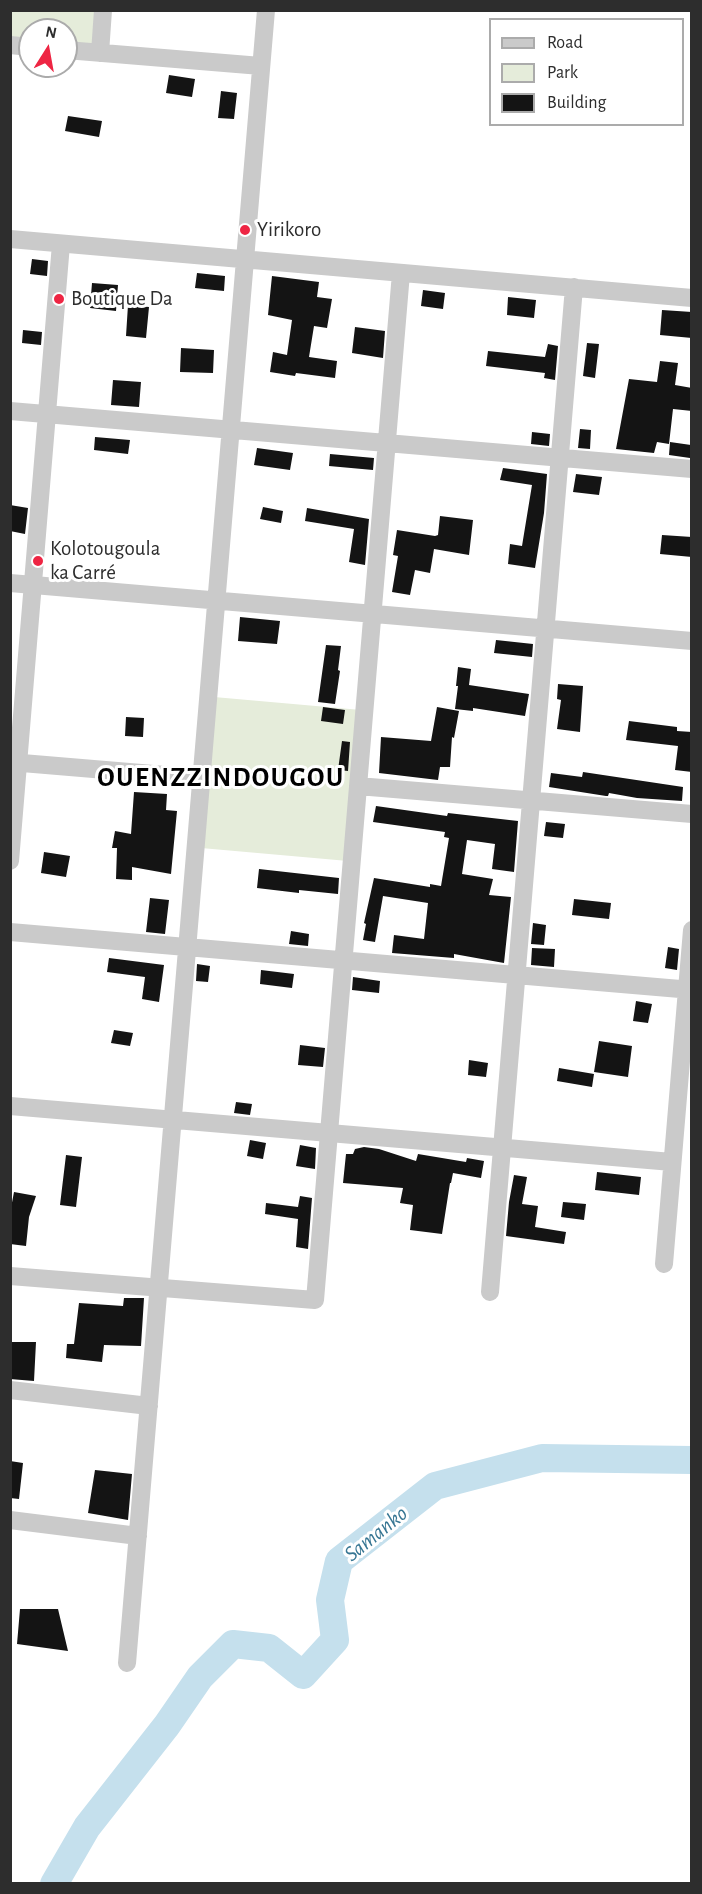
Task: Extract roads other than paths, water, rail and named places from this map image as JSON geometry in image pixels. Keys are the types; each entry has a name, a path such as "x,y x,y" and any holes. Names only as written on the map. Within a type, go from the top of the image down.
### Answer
{"street":[{"path":"99,53 103,10"},
{"path":"127,1663 266,10"},
{"path":"78,51 261,66"},
{"path":"10,239 692,298"},
{"path":"10,861 15,763 33,585 61,244"},
{"path":"10,1276 315,1300 401,273"},
{"path":"490,1292 574,288"},
{"path":"10,411 692,469"},
{"path":"10,583 692,641"},
{"path":"15,763 201,778"},
{"path":"358,786 692,814"},
{"path":"664,1264 689,990 692,930"},
{"path":"10,932 689,990"},
{"path":"10,1106 672,1162"},
{"path":"10,1390 148,1406"},
{"path":"10,1520 138,1536"}],"waterway":[{"name":"Samanko","path":"54,1884 87,1827 167,1725 200,1677 233,1644 269,1648 303,1675 335,1640 330,1600 339,1561 435,1486 542,1458 692,1460"}],"place":[{"name":"Yirikoro","path":"245,230"},
{"name":"Boutique Da","path":"59,299"},
{"name":"Kolotougoula ka Carré","path":"38,561"}],"district":[{"name":"OUENZZINDOUGOU","path":"221,778"}]}
